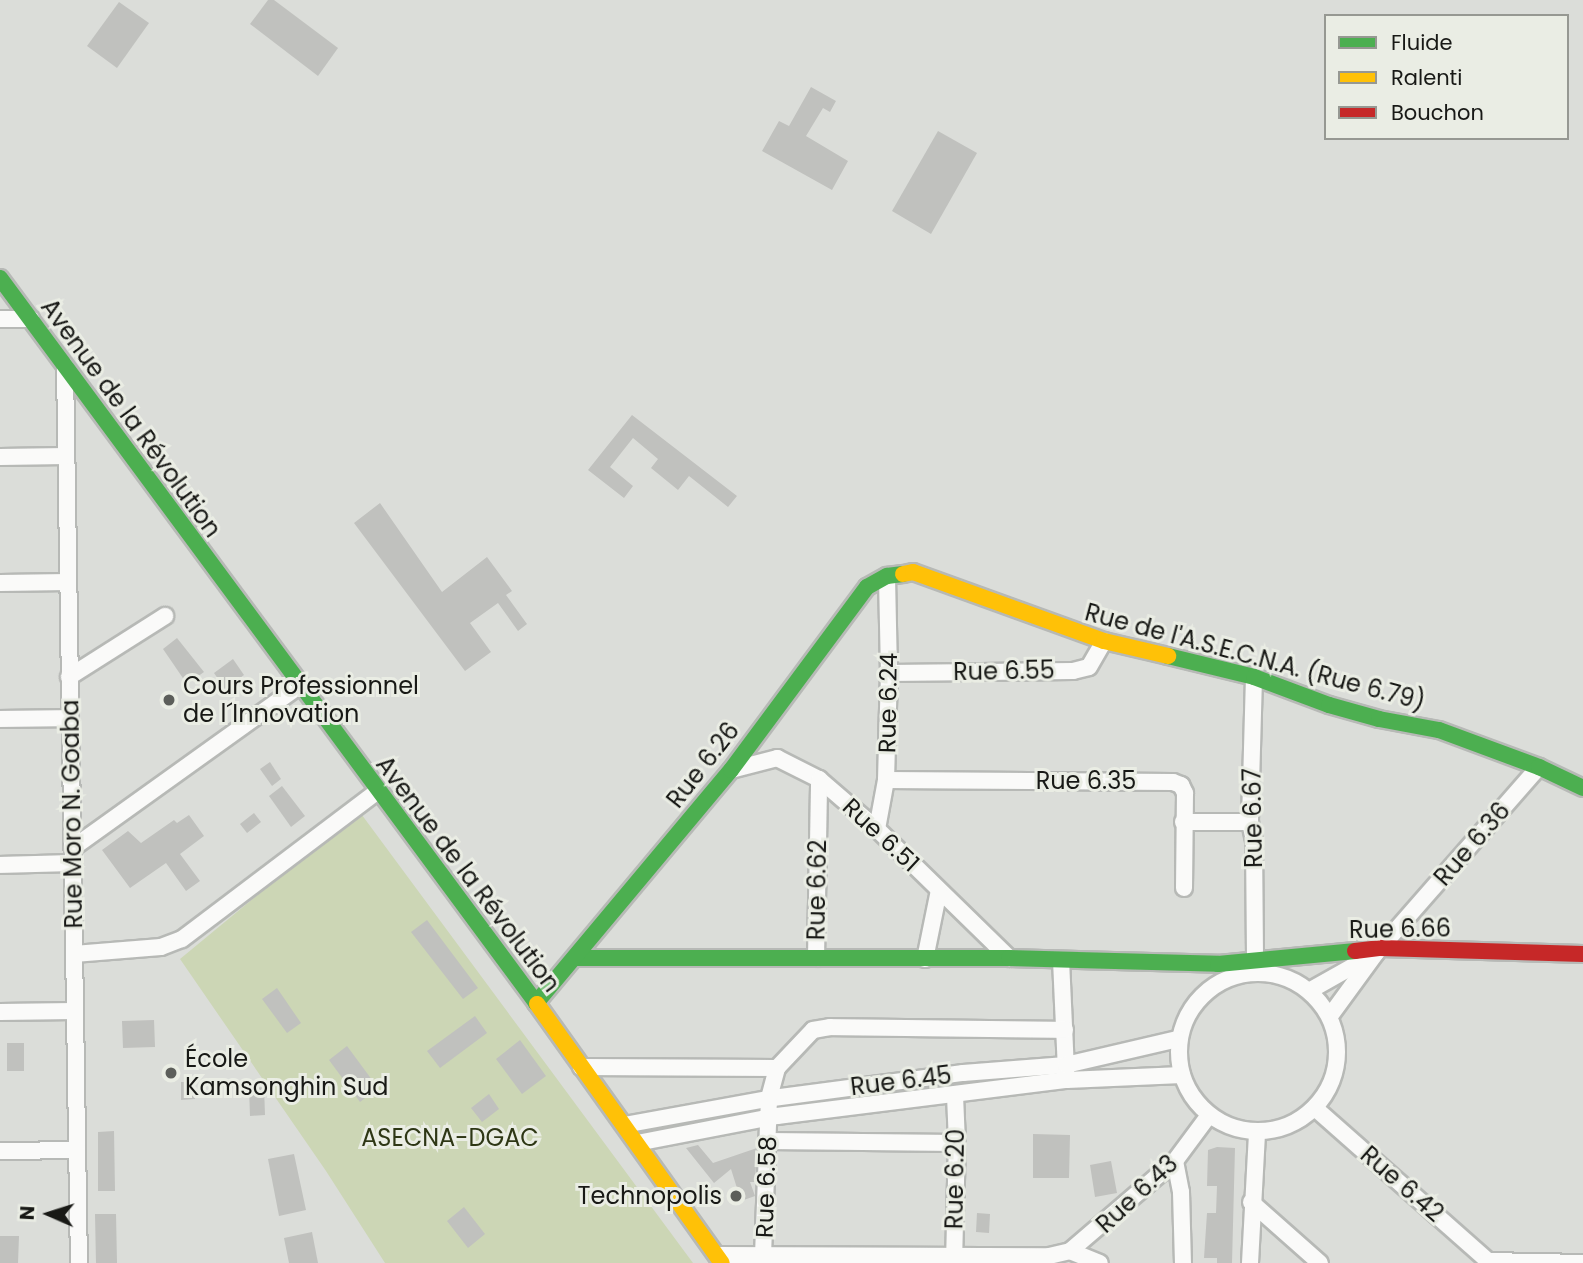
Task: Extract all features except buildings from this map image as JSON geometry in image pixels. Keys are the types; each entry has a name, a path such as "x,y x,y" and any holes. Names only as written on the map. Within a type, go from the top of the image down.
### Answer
{"street":[{"name":"Avenue de la Révolution","path":"0,278 536,1003 720,1259"},
{"path":"0,319 31,319"},
{"name":"Rue Moro N. Goaba","path":"65,366 79,1263"},
{"path":"0,457 66,456"},
{"name":"Rue 6.26","path":"536,1003 731,769 867,587 887,576 914,572"},
{"name":"Rue de l'A.S.E.C.N.A. (Rue 6.79)","path":"914,572 1104,641 1254,677 1329,705 1379,719 1439,730 1539,767 1583,788"},
{"name":"Rue 6.24","path":"877,829 886,780 890,673 887,576"},
{"path":"0,583 68,582"},
{"path":"69,677 165,616"},
{"name":"Rue 6.55","path":"890,673 1073,671 1089,667 1104,641"},
{"name":"Rue 6.67","path":"1254,677 1250,822 1254,841 1255,960"},
{"path":"0,865 74,855 300,685"},
{"path":"0,719 70,718"},
{"name":"Rue 6.51","path":"731,769 777,758 819,779 877,829 1009,958"},
{"name":"Rue 6.36","path":"1330,1016 1379,951 1539,767"},
{"name":"Rue 6.62","path":"816,958 819,779"},
{"name":"Rue 6.35","path":"886,780 1173,782 1181,785 1185,793 1184,888"},
{"path":"74,954 161,947 182,939 378,791"},
{"path":"1183,822 1250,822"},
{"path":"925,958 939,890"},
{"name":"Rue 6.36","path":"1309,990 1379,951"},
{"name":"Rue 6.66","path":"575,958 1009,958 1218,964 1379,951 1583,954"},
{"path":"1061,960 1066,1072"},
{"path":"1255,972 1276,974 1309,990 1330,1016 1337,1061 1330,1086 1315,1108 1298,1121 1279,1129 1258,1132 1232,1128 1209,1115 1193,1099 1182,1075 1178,1039 1185,1019 1201,996 1225,979 1255,972"},
{"path":"0,1012 75,1011"},
{"path":"581,1067 776,1068 813,1030 830,1027 1065,1030"},
{"name":"Rue 6.45","path":"637,1143 769,1118 949,1096 1066,1072 1178,1039"},
{"name":"Rue 6.58","path":"763,1255 769,1098 776,1068"},
{"name":"Rue 6.45","path":"624,1125 769,1098 939,1076 1066,1072 1182,1075"},
{"name":"Rue 6.20","path":"939,1076 949,1096 957,1143 954,1259"},
{"path":"854,1087 858,1107"},
{"name":"Rue 6.42","path":"1315,1108 1488,1262"},
{"name":"Rue 6.43","path":"720,1259 763,1255 1020,1259 1070,1251 1089,1239 1175,1161 1209,1115"},
{"path":"1250,1263 1251,1202 1258,1132"},
{"path":"768,1141 957,1143"},
{"path":"0,1152 77,1150"},
{"path":"1175,1161 1181,1192 1183,1263"},
{"path":"1251,1202 1320,1263"},
{"path":"1070,1251 1100,1263"},
{"path":"1488,1262 1583,1263"}],"green space":[{"name":"ASECNA-DGAC","path":"359,811 693,1263 385,1263 326,1171 180,959"}],"traffic: fast":[{"path":"0,278 537,1004"},
{"path":"536,1003 731,770 867,587 887,576 903,574"},
{"path":"1168,656 1254,677 1329,705 1379,719 1439,730 1539,767 1583,788"},
{"path":"575,958 1009,958 1218,964 1355,951"}],"traffic: slow":[{"path":"903,574 913,572 1104,641 1168,656"},
{"path":"537,1004 722,1263"}],"traffic: jam":[{"path":"1355,951 1381,948 1583,954"}],"place":[{"name":"Cours Professionnel de l´Innovation","path":"169,700"},
{"name":"École Kamsonghin Sud","path":"171,1073"},
{"name":"Technopolis","path":"736,1196"}]}
